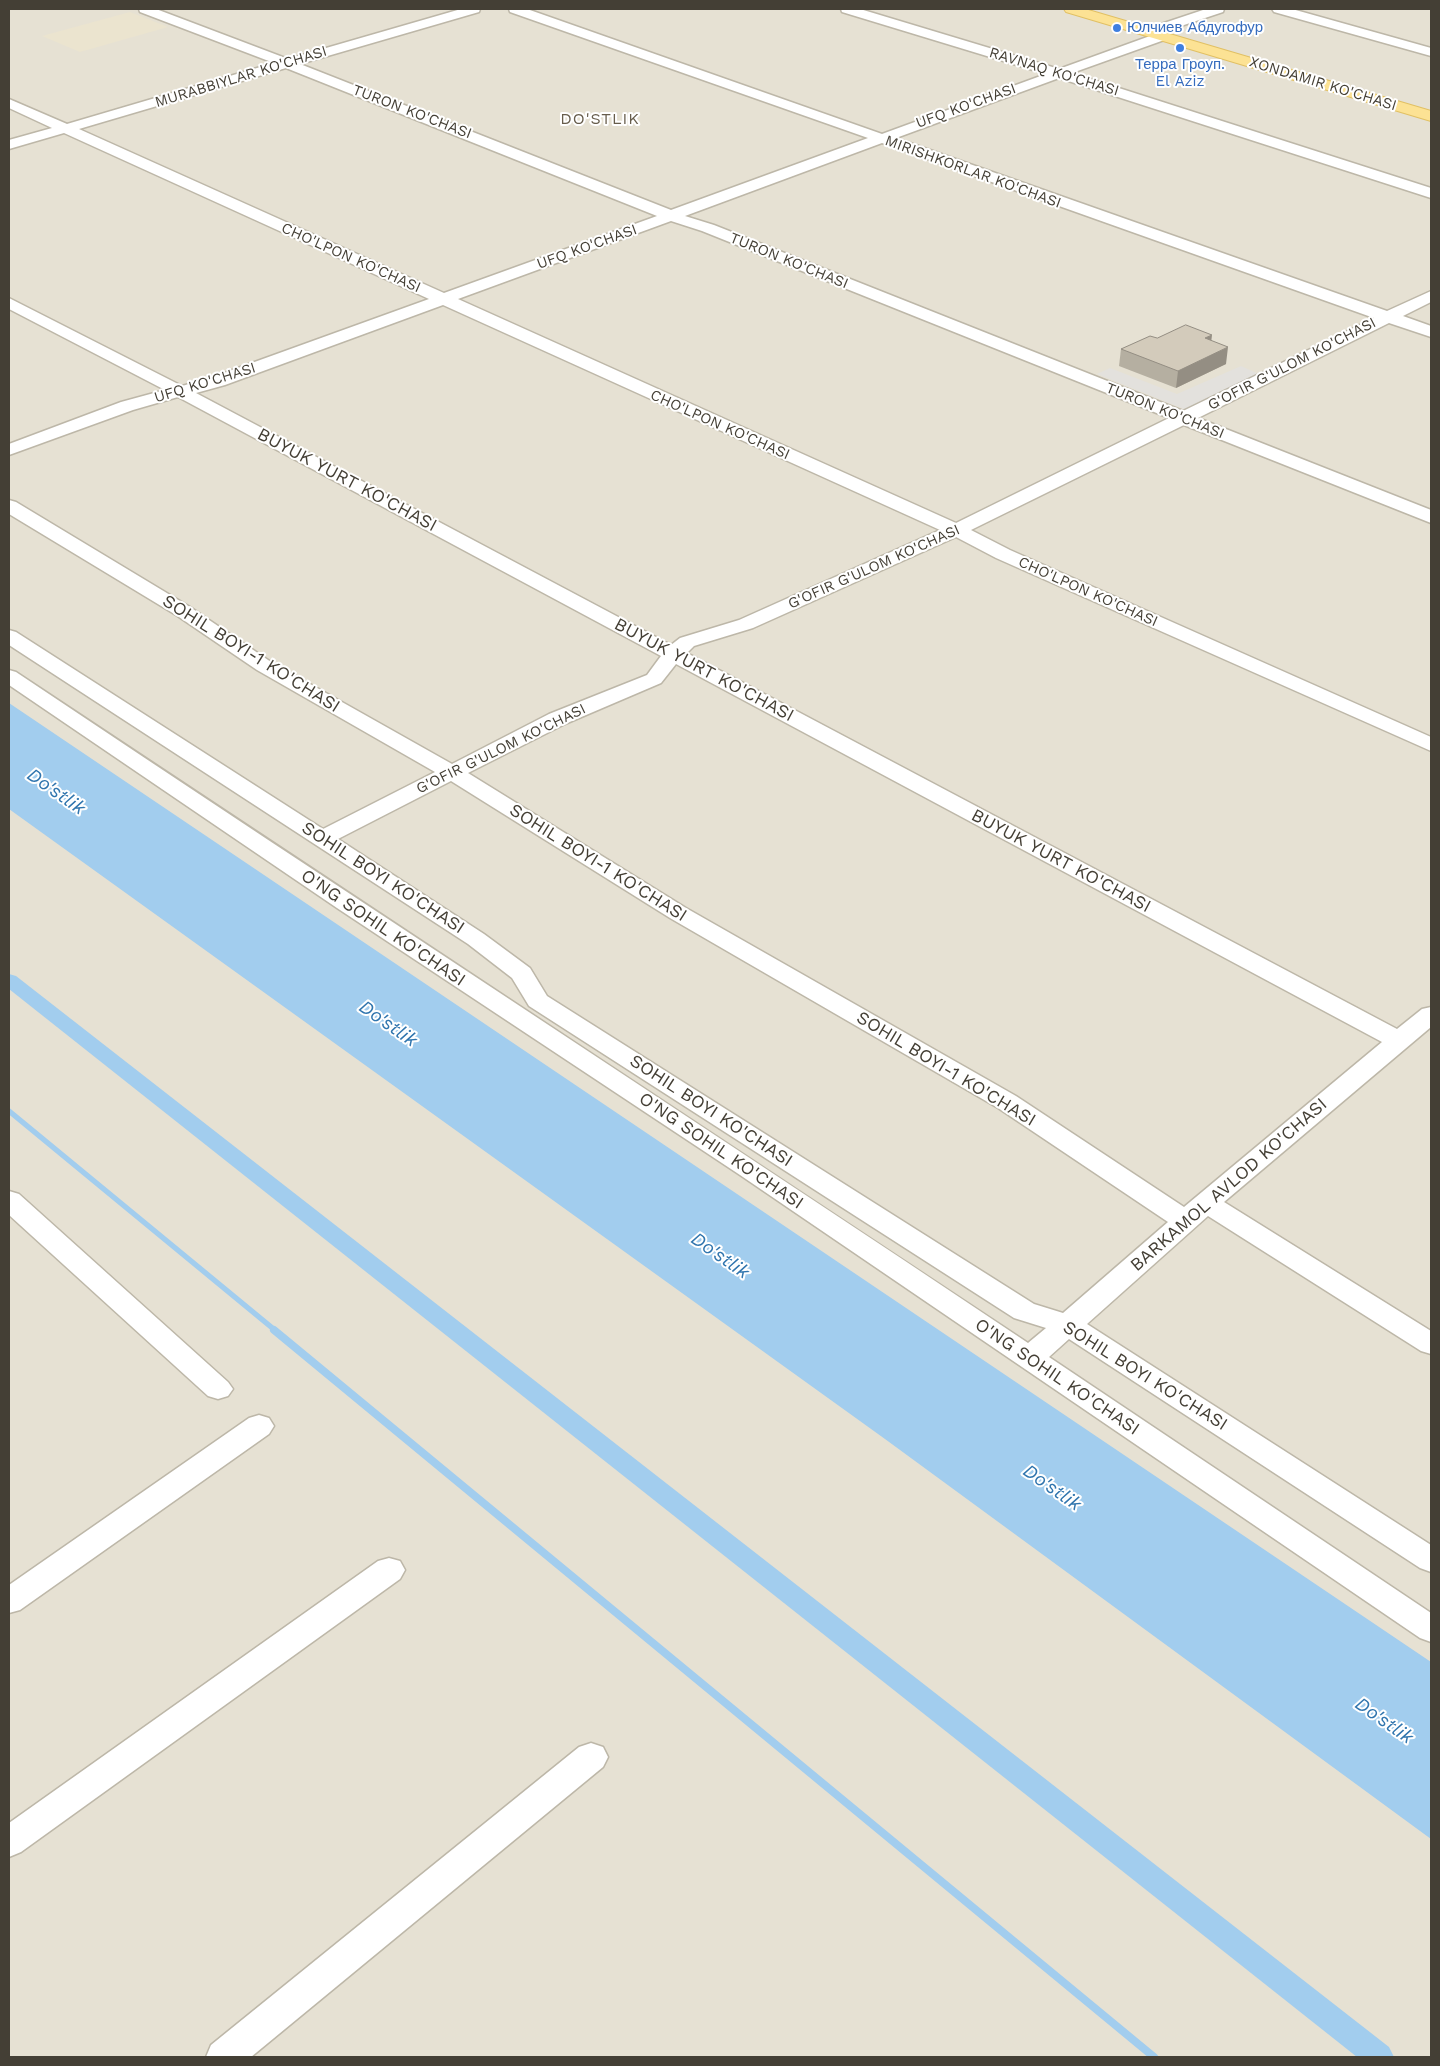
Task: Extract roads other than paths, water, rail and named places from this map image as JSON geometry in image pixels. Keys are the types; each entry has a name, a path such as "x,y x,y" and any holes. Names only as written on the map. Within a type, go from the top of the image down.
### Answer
{"main road":[{"name":"XONDAMIR KO'CHASI","path":"1071,9 1431,116"}],"street":[{"name":"TURON KO'CHASI","path":"145,9 287,63 671,216 708,228 1431,517"},
{"name":"MURABBIYLAR KO'CHASI","path":"9,146 474,9"},
{"name":"MIRISHKORLAR KO'CHASI","path":"516,9 1431,332"},
{"name":"RAVNAQ KO'CHASI","path":"847,9 1057,73 1431,193"},
{"name":"UFQ KO'CHASI","path":"9,450 127,406 219,381 442,300 1057,73 1218,9"},
{"path":"1279,9 1431,52"},
{"name":"CHO'LPON KO'CHASI","path":"9,103 442,300 956,530 1003,554 1431,745"},
{"name":"G'OFIR G'ULOM KO'CHASI","path":"322,838 557,720 654,679 672,654 688,642 746,624 956,530 1431,296"},
{"name":"BUYUK YURT KO'CHASI","path":"9,303 181,392 1398,1040"},
{"name":"SOHIL BOYI-1 KO'CHASI","path":"9,506 182,611 264,666 453,772 678,913 1007,1102 1186,1221"},
{"name":"SOHIL BOYI KO'CHASI","path":"9,636 476,939 521,973 538,1001 1024,1311 1068,1325 1431,1560"},
{"name":"O'NG SOHIL KO'CHASI","path":"9,676 345,903 749,1169 1431,1629"},
{"name":"BARKAMOL AVLOD KO'CHASI","path":"1030,1359 1206,1203 1431,1014"},
{"path":"9,1200 218,1389"},
{"path":"1206,1203 1431,1344"},
{"path":"9,1601 259,1426"},
{"path":"9,1842 390,1570"},
{"path":"224,2057 591,1757"}],"water":[{"name":"Do'stlik","path":"9,703 1431,1662 1431,1839 885,1439 9,809"}],"waterway":[{"path":"9,980 1379,2057"},
{"path":"9,1111 276,1331"},
{"path":"274,1330 1154,2057"}],"place":[{"name":"Юлчиев Абдугофур","path":"1117,28"},
{"name":"Терра Гроуп. El Aziz","path":"1180,48"}],"district":[{"name":"DO'STLIK","path":"600,119"}]}
